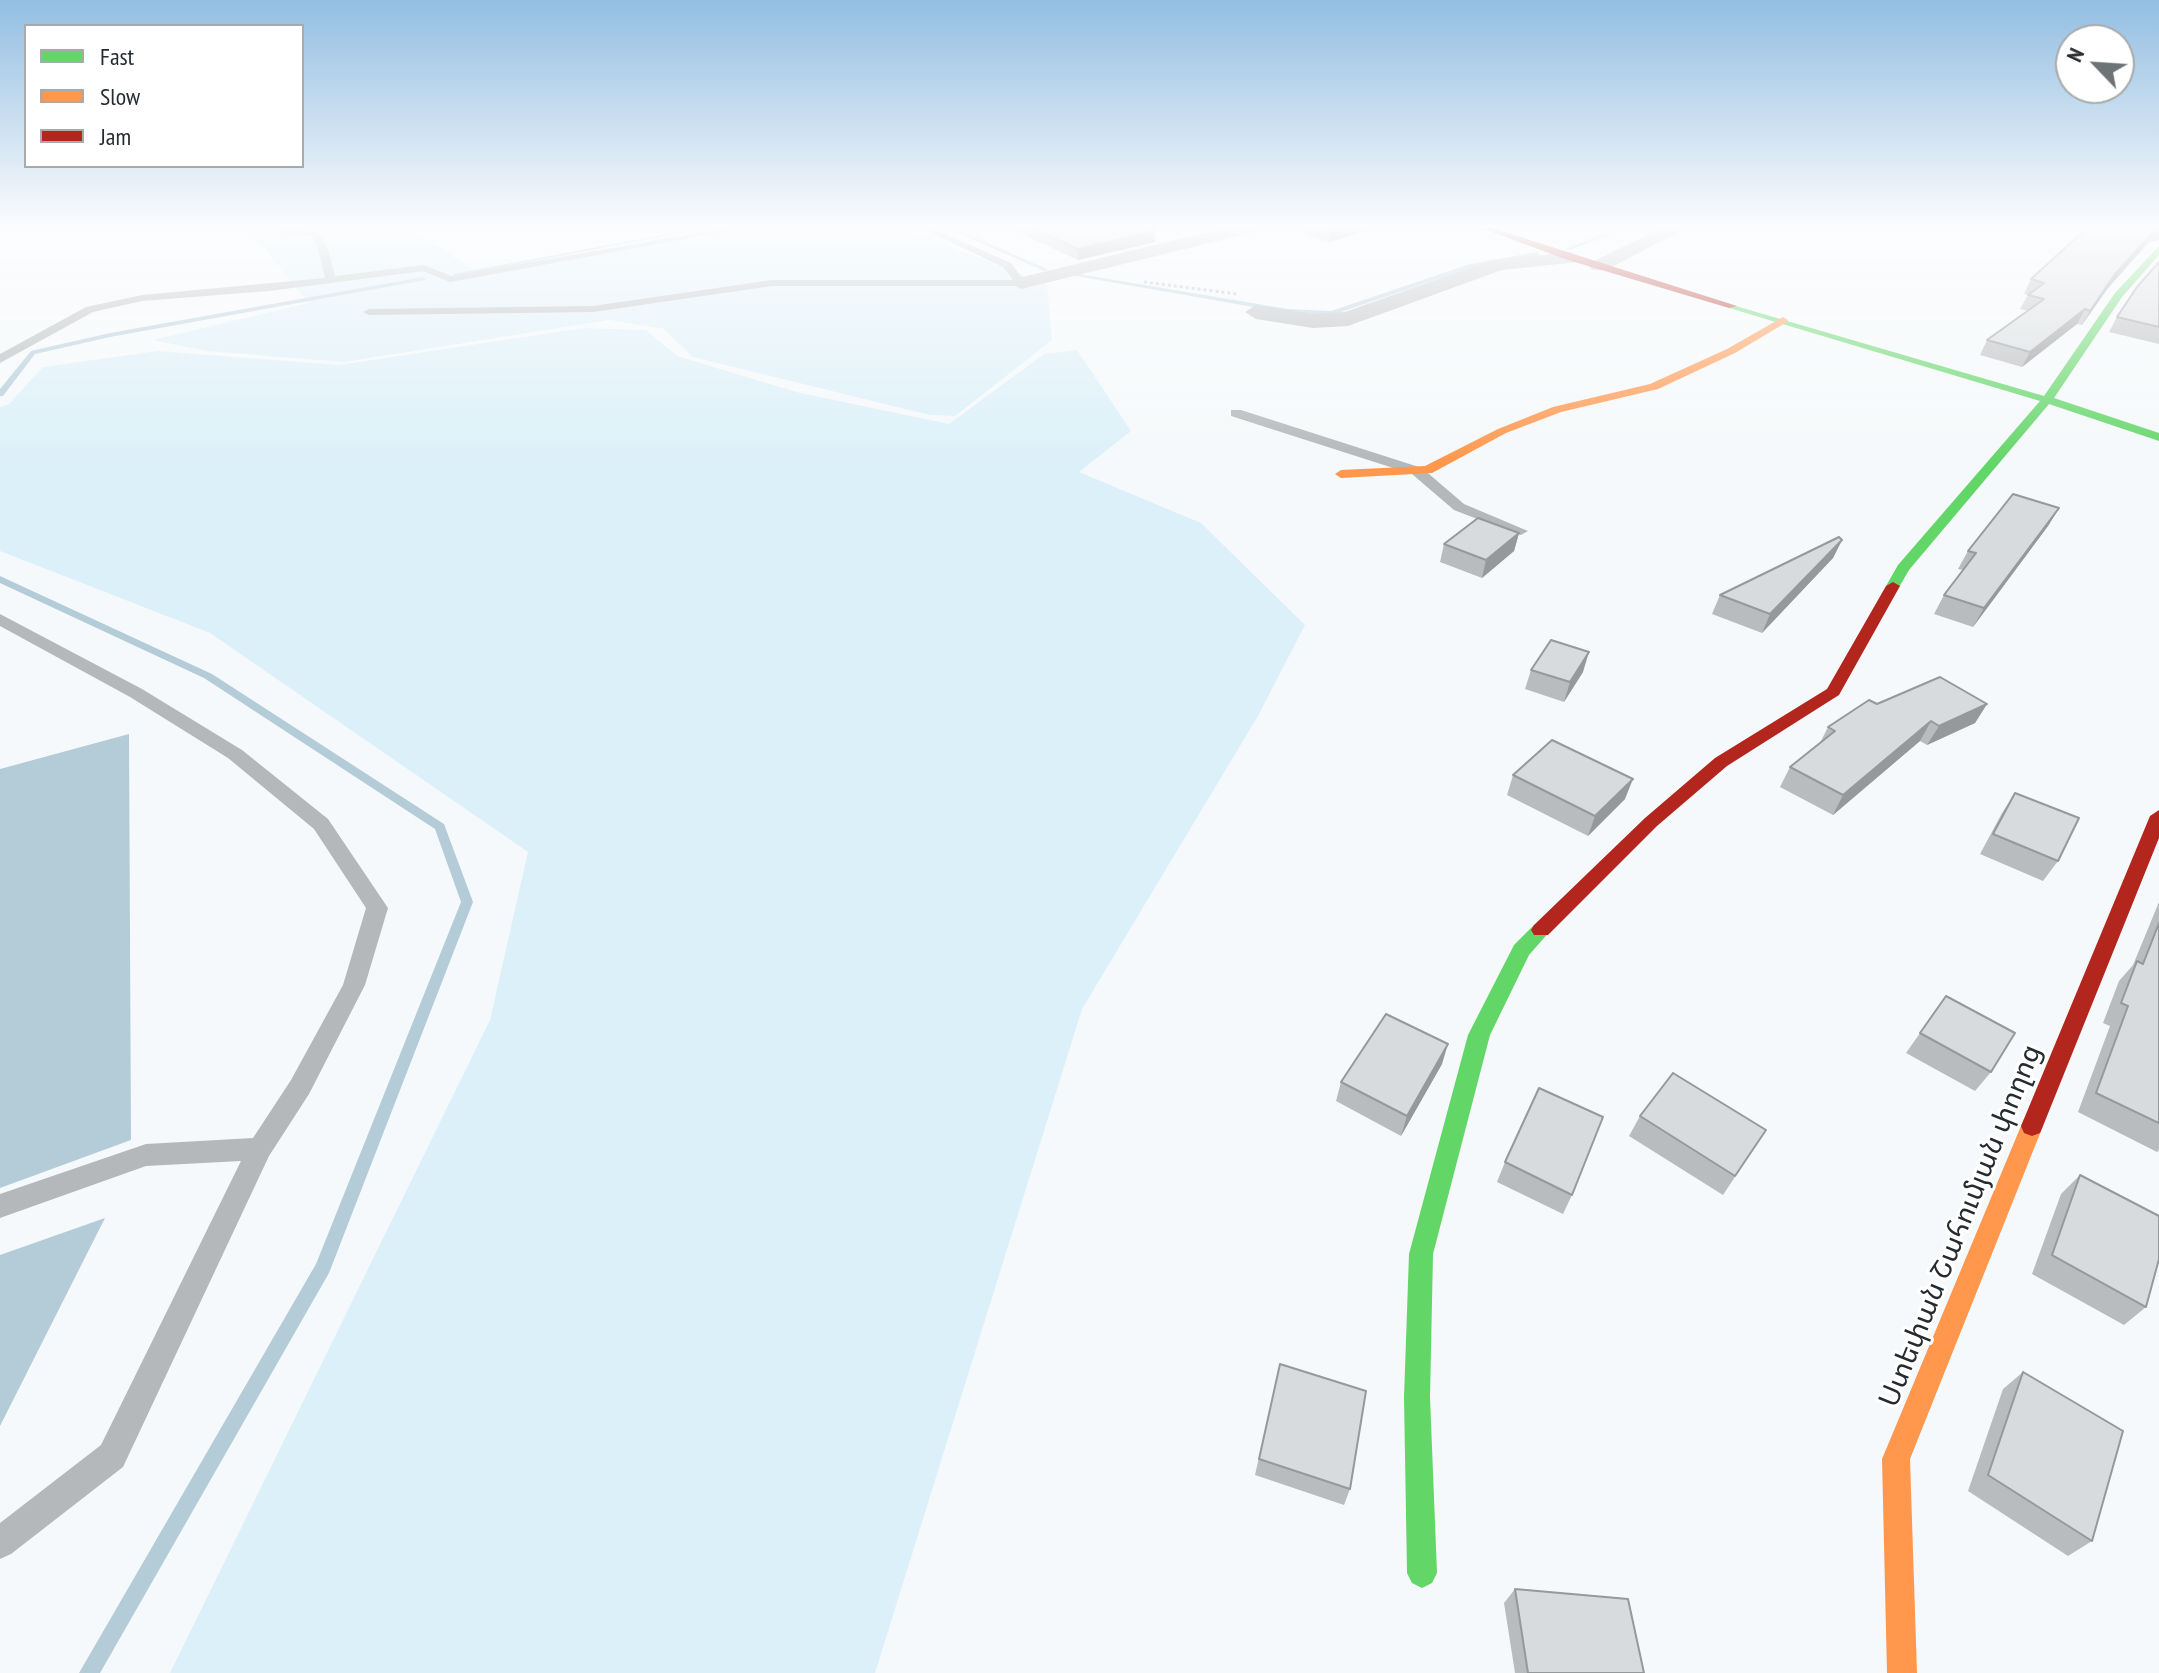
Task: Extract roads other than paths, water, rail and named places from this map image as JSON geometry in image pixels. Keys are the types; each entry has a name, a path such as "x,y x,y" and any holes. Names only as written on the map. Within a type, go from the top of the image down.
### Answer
{"street":[{"path":"1256,312 1313,321 1348,319 1383,306"},
{"path":"1736,306 2159,437"},
{"path":"1422,1573 1417,1397 1421,1254 1479,1035 1521,950 1651,822 1721,762 1833,692 1903,568 2047,400 2111,306"},
{"path":"1341,474 1417,471 1436,466 1502,431 1557,409 1654,387 1731,351 1783,320"},
{"name":"Ստեփան Շահումյան փողոց","path":"1902,1673 1896,1459 2159,816"}],"lane":[{"path":"0,359 46,331 90,309 104,306"},
{"path":"369,312 593,309 613,306"},
{"path":"1236,413 1417,471 1459,507 1521,531"},
{"path":"0,619 136,693 235,754 321,824 377,908 354,985 300,1087 260,1149 112,1456 0,1543"},
{"path":"0,1206 146,1155 260,1149"}],"waterway":[{"path":"0,394 33,352 272,306"},
{"path":"1259,306 1332,313 1352,306"},
{"path":"0,579 208,676 440,827 467,902 323,1268 89,1673"}]}
